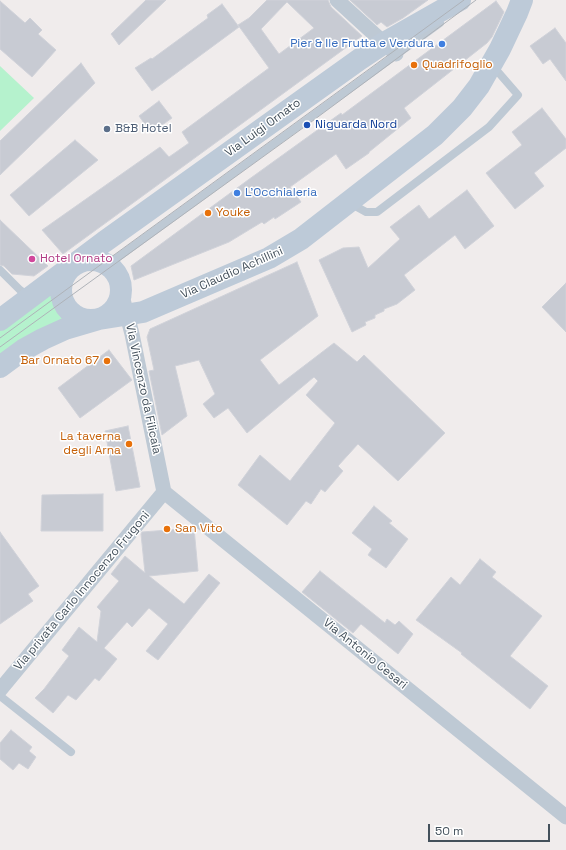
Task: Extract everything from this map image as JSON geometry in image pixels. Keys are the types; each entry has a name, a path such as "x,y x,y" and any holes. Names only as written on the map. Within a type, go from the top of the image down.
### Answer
{"main road":[{"name":"Via Claudio Achillini","path":"99,319 143,312 280,252 301,239 428,140 470,99 507,35 522,0"},
{"name":"Via Luigi Ornato","path":"0,320 73,267 104,242 307,96 453,11"},
{"name":"Via Luigi Ornato","path":"99,319 90,320 79,318 68,309 64,303 61,291 65,275 73,267 82,262 96,261 106,266"},
{"path":"0,367 23,350 42,339 65,329 99,319 109,314 115,307 119,298 120,288 117,276 106,266"}],"street":[{"path":"338,0 390,49"},
{"name":"Via Vincenzo da Filicaia","path":"120,288 132,334 164,492"},
{"name":"Via privata Carlo Innocenzo Frugoni","path":"0,690 164,492"},
{"name":"Via Antonio Cesari","path":"164,492 566,817"}],"lane":[{"name":"Via Luigi Ornato","path":"453,11 471,0"},
{"name":"Via Luigi Ornato","path":"106,266 390,49"},
{"path":"352,200 357,207 366,212 377,212 489,127 518,95 491,64"},
{"path":"0,270 30,298"},
{"path":"0,696 71,752"}],"green space":[{"path":"0,66 34,98 0,131"},
{"path":"54,293 62,316 67,321 0,358 0,327"}],"building":[{"path":"146,0 166,0 119,45 111,34"},
{"path":"267,0 328,0 331,7 362,36 63,254 42,230 160,147 169,157 189,143 182,132 269,68 238,25 249,18","holes":["287,2 314,28 279,54 261,29"]},
{"path":"350,0 428,0 403,18 387,27 381,22 377,25"},
{"path":"0,1 25,23 30,18 42,30 38,34 56,50 32,77 0,49"},
{"path":"496,1 504,12 492,37 487,43 404,108 411,118 369,153 346,169 336,154 290,187 301,202 275,219 274,217 264,224 262,222 229,242 134,280 131,266 341,113 342,115"},
{"path":"222,4 239,27 152,91 135,68 151,58 152,59 208,18 207,15"},
{"path":"555,28 566,43 566,81 550,59 543,64 530,46"},
{"path":"81,63 95,83 0,175 0,141"},
{"path":"159,101 172,118 151,133 139,116"},
{"path":"542,108 566,139 566,148 534,173 544,186 515,209 486,173 522,145 512,132"},
{"path":"75,140 98,160 29,216 10,195"},
{"path":"467,190 494,226 465,249 455,235 404,275 415,290 397,304 384,309 384,311 375,315 375,318 365,322 366,325 352,332 319,260 343,248 359,247 368,268 400,239 390,227 419,205 429,219"},
{"path":"0,220 48,266 34,276 12,274 4,266 0,265"},
{"path":"297,262 318,316 260,360 279,385 334,343 357,362 364,355 445,433 398,481 358,444 338,466 343,471 325,492 321,489 311,504 306,501 287,525 238,485 260,455 290,481 335,423 306,395 318,381 314,377 247,433 228,408 214,418 203,404 215,394 199,360 175,366 187,416 162,435 149,371 154,370 147,337 150,329"},
{"path":"566,283 566,332 542,307"},
{"path":"109,350 132,380 80,418 58,388"},
{"path":"128,426 140,487 116,491 105,431"},
{"path":"103,494 103,531 41,531 42,495"},
{"path":"374,506 392,521 389,523 408,539 386,568 368,555 372,549 352,533"},
{"path":"194,528 198,571 149,576 184,604 209,574 220,583 158,660 146,651 168,624 149,608 132,627 127,622 104,648 117,659 99,681 95,678 76,700 68,695 53,713 35,698 44,689 69,656 62,650 79,627 97,642 101,611 97,607 119,581 111,574 125,556 145,573 142,532"},
{"path":"0,532 39,586 28,594 33,601 0,624"},
{"path":"480,559 496,572 492,577 542,616 510,656 548,686 530,709 461,654 462,653 416,620 451,577 460,585"},
{"path":"320,571 385,623 387,619 395,625 399,621 413,634 398,654 361,624 353,633 302,592"},
{"path":"11,730 32,747 29,751 36,757 28,769 19,763 13,770 0,759 0,743"}],"tram line":[{"path":"0,338 464,0"},
{"path":"0,347 307,125 476,0"}],"place":[{"name":"Pier & Ile Frutta e Verdura","path":"442,44"},
{"name":"Quadrifoglio","path":"414,65"},
{"name":"Niguarda Nord","path":"307,125"},
{"name":"B&B Hotel","path":"107,129"},
{"name":"L'Occhialeria","path":"237,193"},
{"name":"Youke","path":"208,213"},
{"name":"Hotel Ornato","path":"32,259"},
{"name":"Bar Ornato 67","path":"107,361"},
{"name":"La taverna degli Arna","path":"129,444"},
{"name":"San Vito","path":"167,529"}]}
